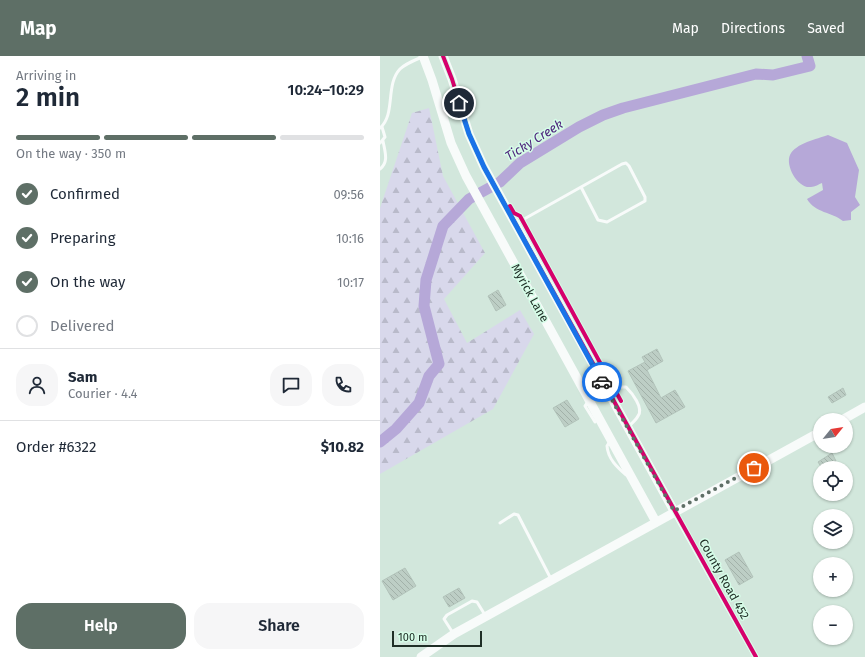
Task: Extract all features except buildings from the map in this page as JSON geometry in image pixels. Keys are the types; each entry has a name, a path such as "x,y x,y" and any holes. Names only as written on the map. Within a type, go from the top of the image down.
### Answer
{"street":[{"name":"Myrick Lane","path":"423,56 432,80 451,143 466,176 656,522"},
{"name":"Myrick Lane","path":"442,56 452,79 469,134 484,167 674,511"},
{"path":"853,414 865,407"},
{"path":"426,655 454,634 674,511 813,436"},
{"name":"County Road 452","path":"674,511 756,657"}],"lane":[{"path":"380,169 384,164 386,157 382,142 385,137 381,127 386,120 393,81 399,70 423,56"},
{"path":"515,224 581,187 626,163 645,196 645,201 607,222 603,222 598,220 581,187"},
{"path":"608,392 618,387 626,387 632,393 640,409 639,415 628,427"},
{"path":"589,401 585,406 595,422"},
{"path":"500,523 514,514 518,515 551,581"},
{"path":"454,634 444,619 447,615 472,601 477,602 486,617"}],"green space":[{"path":"429,108 443,176 485,253 444,299 467,343 520,310 534,334 493,409 380,474 380,208 412,113"}],"shaded area":[{"path":"828,135 847,143 859,170 855,197 860,205 851,212 851,220 843,221 819,210 810,204 807,199 823,190 822,183 811,187 806,187 797,181 789,165 790,155 797,147"}],"waterway":[{"name":"Ticky Creek","path":"380,442 396,429 419,403 429,376 439,364 424,306 426,280 443,226 469,199 500,182 520,163 579,127 603,115 623,108 756,74 773,75 810,66 807,56"}],"cycle path":[{"path":"443,56 452,79 469,134 484,167 756,657"},
{"path":"510,206 514,213 520,216 621,401"}],"way so far":[{"path":"602,382 674,511 754,468"}],"route":[{"path":"459,103 469,134 484,167 602,382"}]}
